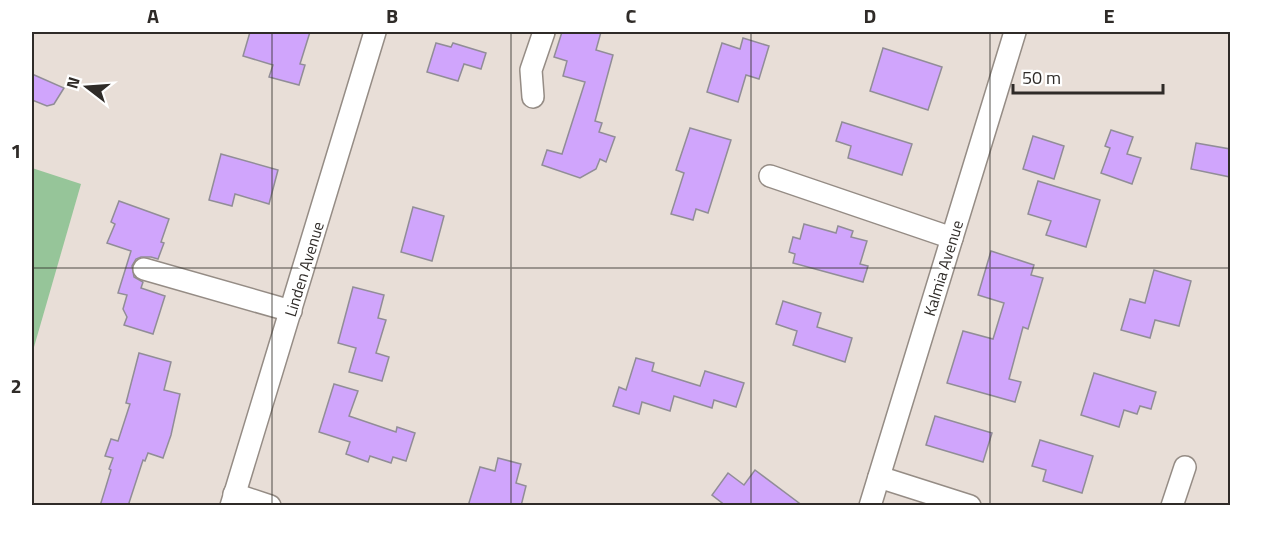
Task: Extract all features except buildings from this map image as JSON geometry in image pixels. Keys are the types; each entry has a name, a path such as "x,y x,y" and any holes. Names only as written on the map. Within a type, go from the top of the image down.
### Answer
{"street":[{"name":"Linden Avenue","path":"233,500 375,32"},
{"path":"533,97 531,70 544,32"},
{"name":"Kalmia Avenue","path":"870,506 1015,32"},
{"path":"770,176 952,238"},
{"path":"144,268 291,311"},
{"path":"1172,506 1185,466"},
{"path":"879,477 970,506"},
{"path":"233,500 270,506"}],"green space":[{"path":"32,168 81,184 32,354"}]}
